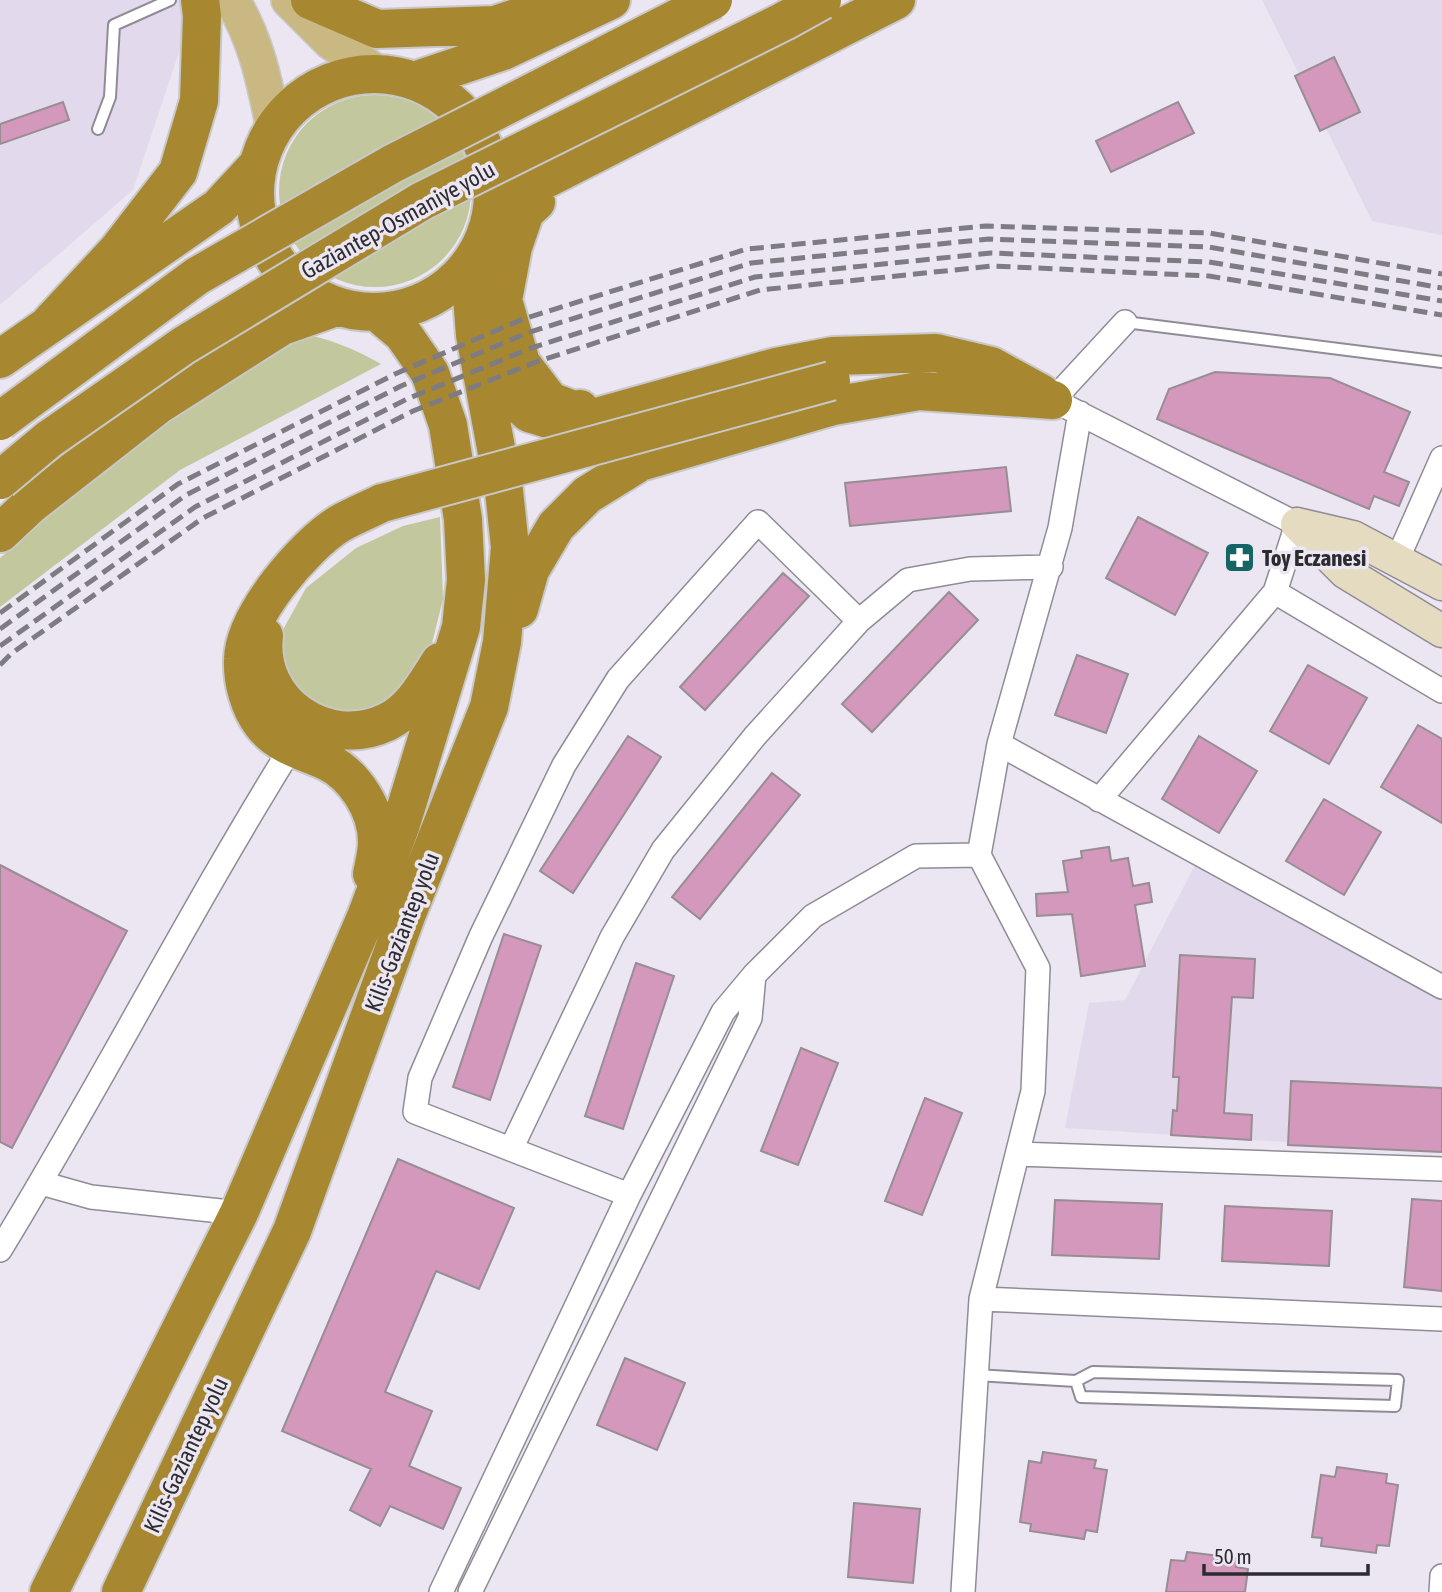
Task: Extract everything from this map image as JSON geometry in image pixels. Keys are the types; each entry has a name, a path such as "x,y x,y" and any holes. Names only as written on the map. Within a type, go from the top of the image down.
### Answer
{"highway":[{"path":"50,323 117,251 178,172 199,101 202,16 200,0"},
{"path":"310,0 377,29 495,25 570,0"},
{"path":"611,0 503,51 396,77 337,79 312,91 274,128 257,166 254,195 262,236 278,265 309,293 336,307 378,313 409,308 455,282 473,262 487,237 528,188 896,0"},
{"path":"0,421 197,276 391,164 713,0"},
{"name":"Gaziantep-Osmaniye yolu","path":"0,481 49,439 184,345 422,201 822,0"},
{"path":"396,77 450,100 471,122 490,159 494,181 493,210 487,237"},
{"path":"582,160 525,212 513,247 503,300 521,363 550,401 576,411 619,399 703,388"},
{"path":"0,359 219,207 257,166"},
{"name":"Kilis-Gaziantep yolu","path":"121,1592 292,1231 406,916 489,707 502,642 510,547 505,491 475,335 472,296 487,237"},
{"path":"0,533 30,505 158,405 282,326 336,307"},
{"name":"Kilis-Gaziantep yolu","path":"49,1592 239,1213 366,917 401,824 461,627 466,580 463,519 447,425 430,373 404,334 378,313"},
{"path":"475,335 505,391 529,413 568,425 776,367 832,356 936,353 991,366 1067,407"},
{"path":"366,917 377,842 370,808 354,784 329,762 291,748 263,725 248,699 243,658 250,630 281,579 338,524 383,503 831,381 924,374 983,383 1067,407"},
{"path":"489,707 530,570 556,526 587,495 640,462 832,406 919,391 1067,407"},
{"path":"268,599 263,643 265,672 279,696 299,716 329,730 359,729 387,722 415,701 461,627"}],"main road":[{"path":"232,0 247,24 260,61 274,128"},
{"path":"289,0 331,42 396,77"}],"street":[{"path":"963,1592 981,1300 1033,1091 1038,968 979,855 999,744 1060,528 1067,407 1125,322"},
{"path":"1067,407 1297,524 1353,537 1442,584"},
{"path":"1397,560 1442,458"},
{"path":"629,1195 415,1112 419,1078 481,936 564,765 618,679 758,522 859,621"},
{"path":"1099,800 1275,592 1297,524"},
{"path":"1297,524 1345,572 1442,631"},
{"path":"512,1149 612,937 663,850 755,736 859,621 908,580 970,569 1051,567"},
{"path":"1275,592 1442,691"},
{"path":"999,744 1442,987"},
{"path":"0,1250 41,1183 244,824 291,748"},
{"path":"441,1592 629,1195 723,1012 754,975 813,916 916,856 979,855"},
{"path":"470,1592 750,1018 754,975"},
{"path":"1018,1154 1442,1170"},
{"path":"41,1183 91,1198 239,1213"},
{"path":"981,1300 1442,1319"},
{"path":"1441,1592 1442,1576"}],"lane":[{"path":"99,129 110,97 114,25 170,0"},
{"path":"1125,322 1442,362"},
{"path":"976,1375 1076,1381 1093,1372 1398,1380 1395,1406 1082,1397 1076,1381"}],"shaded area":[{"path":"0,0 224,0 188,25 133,190 0,305"},
{"path":"1262,0 1442,0 1442,235 1372,221"},
{"path":"1195,865 1442,991 1442,1152 1065,1128 1089,1003 1125,1000"}],"green space":[{"path":"375,95 412,103 443,123 463,154 471,191 463,228 443,259 412,279 375,287 338,279 307,259 287,228 279,191 287,154 307,123 338,103"},
{"path":"309,335 346,347 381,364 180,470 0,607 0,558 90,480 185,407 251,363"},
{"path":"440,517 443,599 425,671 390,710 348,718 308,702 286,676 279,637 306,588 356,548 403,526"}],"building":[{"path":"1334,57 1360,112 1320,131 1295,76"},
{"path":"63,102 69,120 0,144 0,124"},
{"path":"1178,102 1194,133 1111,172 1096,141"},
{"path":"1215,372 1330,378 1410,412 1384,472 1409,482 1399,506 1374,496 1369,509 1157,419 1169,389"},
{"path":"1006,467 1011,511 850,526 845,483"},
{"path":"1138,517 1208,553 1175,615 1106,578"},
{"path":"783,573 809,596 705,710 680,687"},
{"path":"949,592 978,620 872,732 842,704"},
{"path":"1077,655 1128,674 1106,733 1055,715"},
{"path":"1308,665 1367,698 1329,764 1270,731"},
{"path":"1418,725 1442,739 1442,823 1381,787"},
{"path":"628,736 661,757 573,893 540,871"},
{"path":"1199,736 1257,771 1219,833 1162,799"},
{"path":"772,773 800,795 700,919 672,897"},
{"path":"1324,799 1381,832 1344,895 1286,861"},
{"path":"1109,847 1111,861 1128,858 1133,886 1149,883 1152,902 1135,905 1145,966 1081,976 1072,914 1037,916 1036,894 1068,892 1063,861 1082,858 1081,851"},
{"path":"0,865 127,931 12,1148 0,1142"},
{"path":"504,934 541,946 490,1100 453,1087"},
{"path":"1180,955 1255,959 1253,998 1232,997 1224,1113 1252,1115 1251,1140 1171,1135 1173,1110 1177,1111 1179,1077 1173,1077"},
{"path":"636,963 674,976 623,1129 585,1116"},
{"path":"801,1048 838,1063 798,1165 761,1151"},
{"path":"1291,1081 1442,1088 1442,1152 1288,1145"},
{"path":"925,1098 962,1113 922,1215 885,1201"},
{"path":"398,1159 514,1208 479,1289 436,1271 385,1392 432,1411 409,1466 461,1488 443,1529 390,1506 380,1526 350,1510 371,1469 282,1431"},
{"path":"1412,1199 1442,1201 1442,1291 1404,1287"},
{"path":"1055,1200 1162,1204 1159,1259 1052,1255"},
{"path":"1225,1206 1332,1211 1329,1266 1222,1261"},
{"path":"625,1358 685,1383 657,1450 597,1425"},
{"path":"1043,1452 1096,1460 1094,1468 1107,1470 1097,1532 1086,1530 1084,1539 1030,1531 1031,1524 1020,1522 1029,1461 1041,1463"},
{"path":"1337,1467 1387,1474 1386,1483 1398,1485 1389,1546 1377,1545 1376,1553 1321,1546 1322,1538 1312,1537 1321,1475 1335,1477"},
{"path":"854,1503 920,1509 913,1583 848,1577"},
{"path":"1187,1552 1237,1558 1236,1567 1248,1569 1245,1592 1166,1592 1171,1560 1185,1561"}],"railway":[{"path":"0,613 178,484 395,374 523,319 747,249 986,226 1209,233 1442,274"},
{"path":"0,629 186,495 401,386 527,333 751,263 989,239 1209,247 1442,288"},
{"path":"0,646 195,507 407,399 531,348 755,277 991,253 1209,262 1442,301"},
{"path":"0,665 12,653 203,518 413,411 536,362 760,290 993,266 1209,276 1442,315"}],"place":[{"name":"Toy Eczanesi","path":"1239,558"}]}
